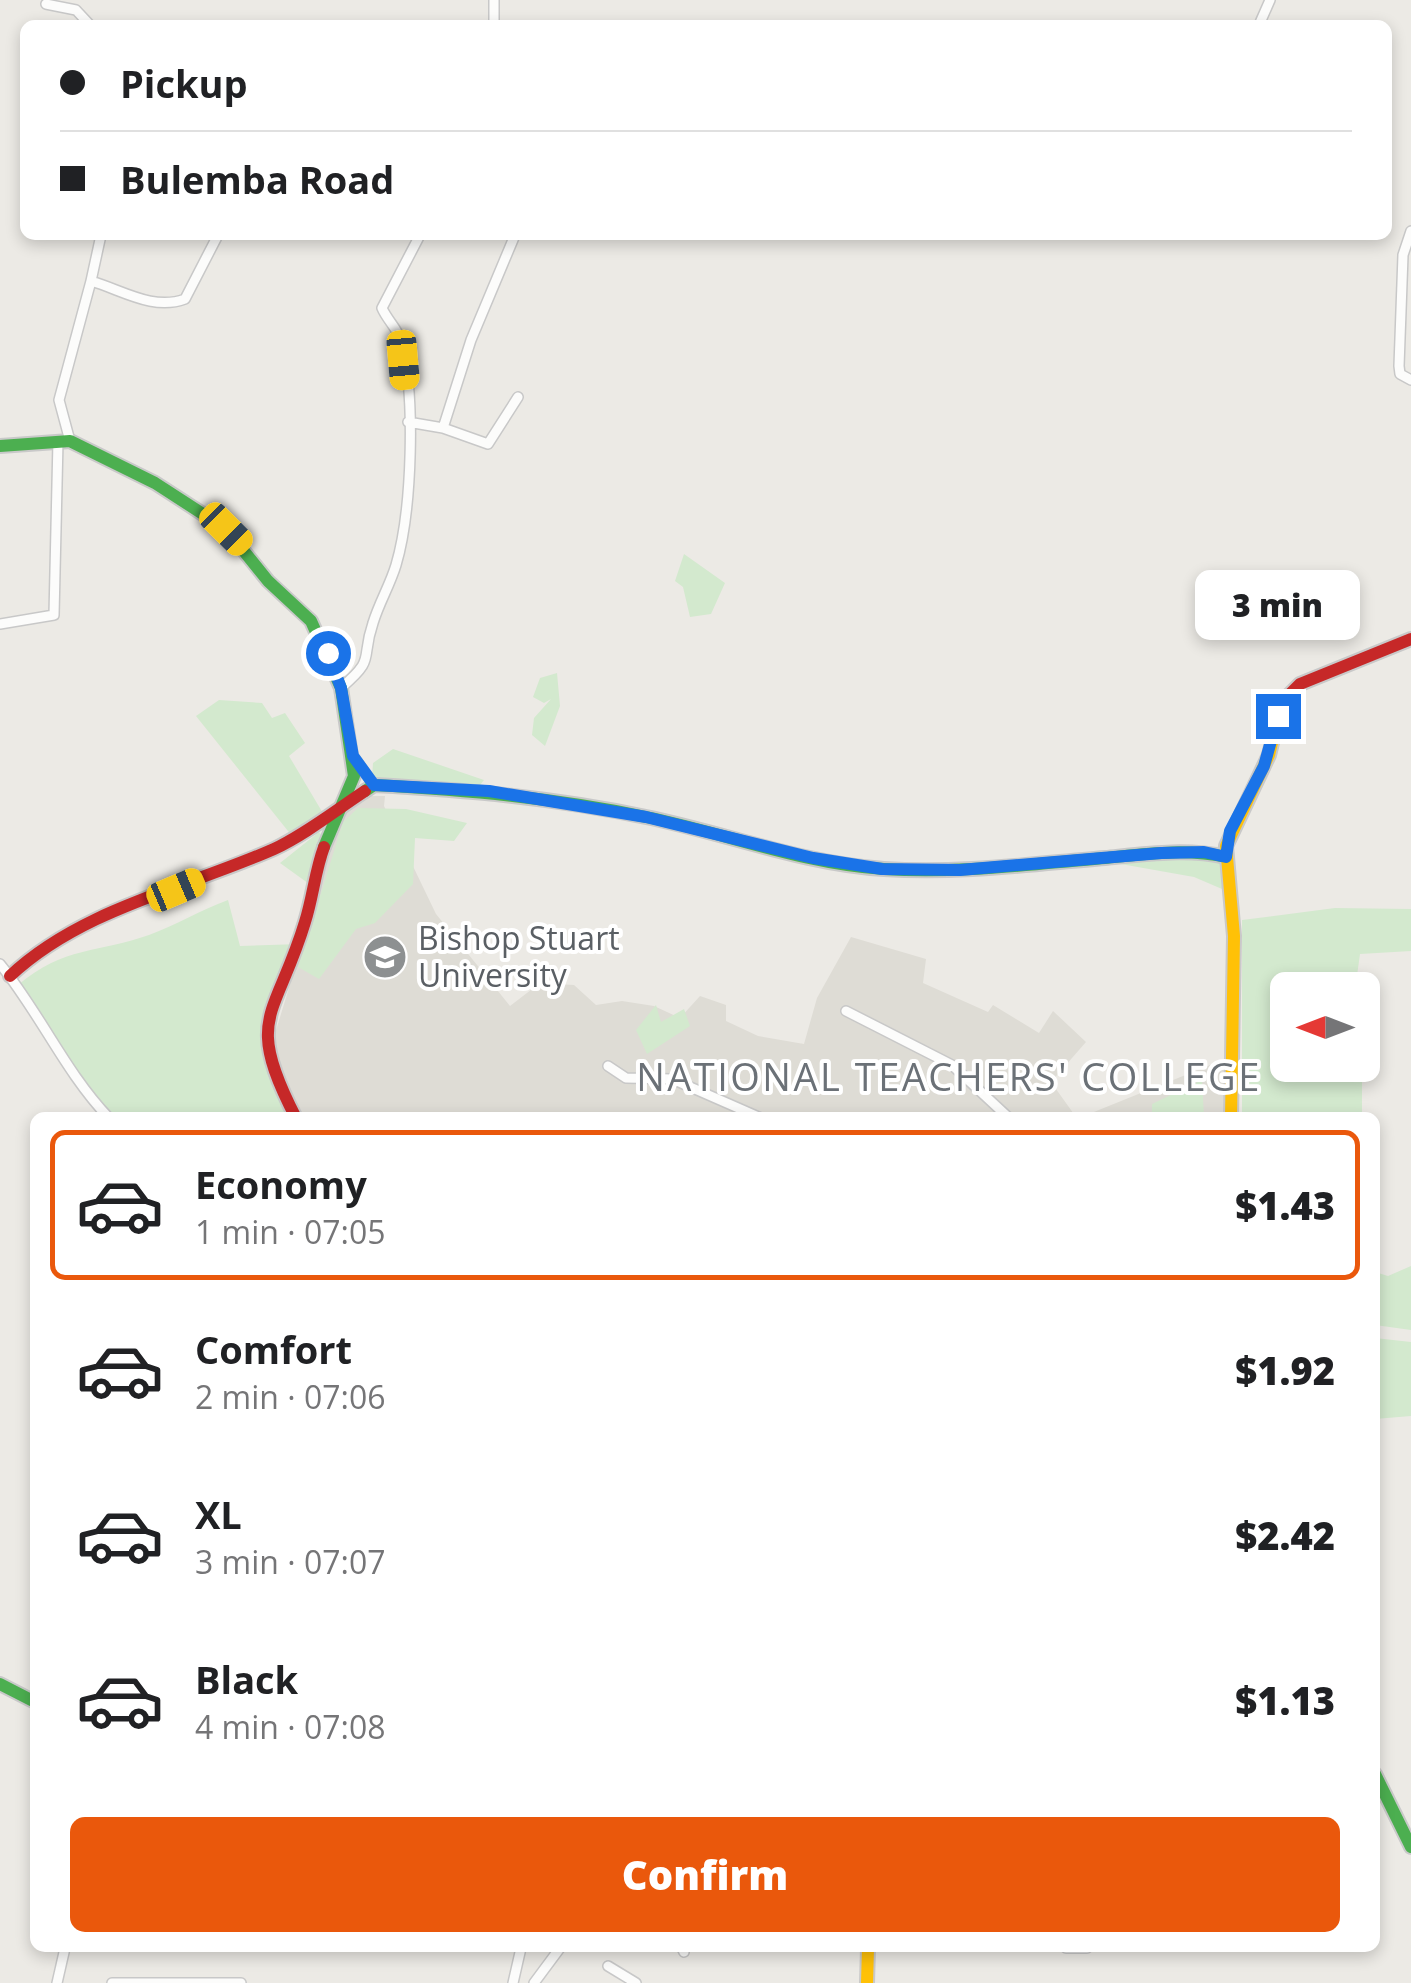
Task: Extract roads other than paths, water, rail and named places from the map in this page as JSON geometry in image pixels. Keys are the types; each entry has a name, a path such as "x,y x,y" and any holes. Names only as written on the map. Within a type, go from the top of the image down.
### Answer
{"street":[{"path":"46,4 76,10 85,20"},
{"path":"1411,231 1403,255 1399,372 1411,380"},
{"path":"0,624 54,615 64,441 59,400 101,240"},
{"path":"92,281 156,303 172,304 185,299 215,240"},
{"path":"341,688 368,662 373,622 396,565 410,470 408,422 401,340 382,308 417,240"},
{"path":"443,428 471,340 513,240"},
{"path":"408,422 443,428 488,444 518,397"},
{"path":"0,446 64,441 155,483 226,529 268,581 311,621 341,688 354,776 347,801 328,833 305,923 268,1018 270,1070 293,1112"},
{"path":"1231,1112 1234,936 1226,857 1230,831 1268,755 1286,695 1300,684 1411,638"},
{"path":"353,756 374,785"},
{"path":"10,976 29,958 80,928 278,847 374,785 489,791 646,817 813,858 882,869 960,870 1161,853 1204,852 1226,857"},
{"path":"0,964 104,1112"},
{"path":"846,1012 952,1065 1003,1112"},
{"path":"608,1066 626,1078 672,1079 746,1112"},
{"path":"0,1684 30,1699"},
{"path":"1380,1784 1411,1846"},
{"path":"58,1983 64,1952"},
{"path":"513,1983 520,1952"},
{"path":"534,1983 557,1952"},
{"path":"867,1983 868,1952"},
{"path":"608,1966 636,1983"},
{"path":"112,1983 241,1983"}],"place":[{"name":"Bishop Stuart University","path":"385,957"}],"district":[{"name":"NATIONAL TEACHERS' COLLEGE","path":"949,1078"}]}
